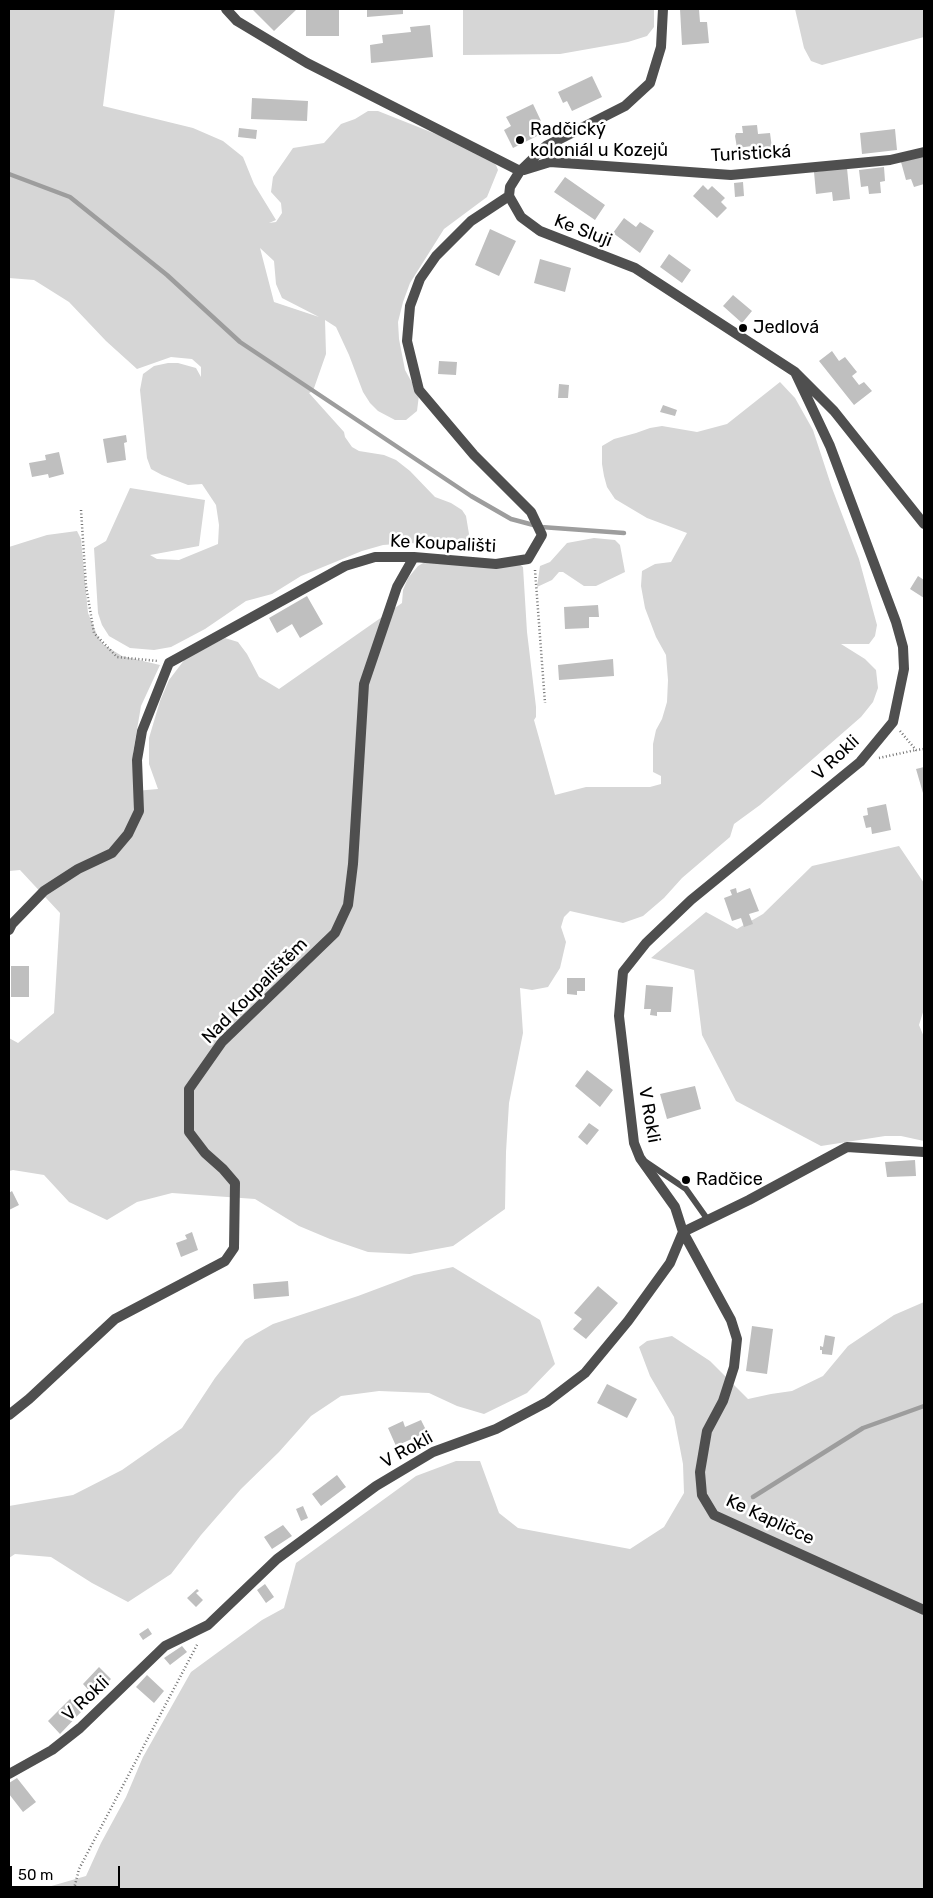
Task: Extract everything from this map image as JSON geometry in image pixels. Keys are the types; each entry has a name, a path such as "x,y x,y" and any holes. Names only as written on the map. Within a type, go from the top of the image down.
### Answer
{"street":[{"path":"226,9 237,21 308,63 520,171"},
{"path":"533,550 542,535 531,512 474,455 419,390 407,341 410,306 420,279 436,256 471,221 509,196 510,187 520,171 546,146 625,106 650,83 661,47 663,9"},
{"name":"Turistická","path":"520,171 550,162 731,175 890,160 924,152"},
{"name":"Ke Sluji","path":"509,196 521,217 540,231 635,268 795,372 834,411 924,524"},
{"name":"V Rokli","path":"9,1774 52,1750 80,1728 165,1646 208,1625 277,1559 376,1486 433,1452 496,1429 547,1402 584,1373 628,1321 670,1263 683,1232 675,1207 640,1158 634,1143 619,1016 623,972 646,943 691,900 860,762 893,722 904,669 903,647 896,622 830,446 795,372"},
{"name":"Ke Koupališti","path":"169,663 345,566 375,557 414,557 496,564 528,560 533,550"},
{"name":"Nad Koupalištěm","path":"9,1414 29,1399 115,1319 225,1261 234,1248 235,1183 205,1153 189,1132 190,1089 222,1042 335,933 348,905 353,864 364,684 397,586 414,557"},
{"path":"9,930 12,924 44,891 78,869 112,853 128,834 139,811 137,760 142,731 169,663"},
{"path":"683,1232 749,1200 847,1147 924,1152"},
{"name":"Ke Kapličce","path":"683,1232 731,1320 737,1339 734,1367 723,1401 707,1431 700,1472 702,1495 714,1516 924,1610"}],"lane":[{"path":"640,1158 686,1189 708,1220"}],"path":[{"path":"81,510 86,586 94,633 117,657 169,663"},
{"path":"533,550 545,703"},
{"path":"893,722 916,750"},
{"path":"860,762 924,749"},
{"path":"74,1889 80,1869 208,1625"}],"shaded area":[{"path":"9,9 115,9 103,106 193,128 223,141 243,157 254,184 276,220 269,223 276,222 282,213 281,203 271,192 273,177 293,148 324,143 341,124 355,119 368,111 378,111 461,144 490,159 498,170 487,197 444,229 410,283 403,302 398,322 399,339 405,370 419,395 417,411 406,420 395,420 378,411 363,392 336,327 325,320 326,354 313,391 309,393 344,432 352,447 359,451 384,455 396,460 410,471 435,497 451,503 462,510 466,516 469,534 465,543 458,549 451,550 432,545 411,543 383,545 362,551 301,576 272,594 246,601 205,629 171,647 154,650 130,648 109,636 102,625 98,613 94,548 106,541 130,488 205,500 199,546 150,555 157,559 179,560 218,544 219,525 216,505 202,484 188,485 151,469 147,458 140,390 143,374 154,366 178,363 196,368 201,377 201,367 192,359 171,357 137,369 106,341 69,302 34,280 9,278","holes":["260,248 274,261 276,284 282,298 319,317 274,302"]},
{"path":"463,9 654,9 654,27 647,36 628,42 560,54 463,55"},
{"path":"795,9 924,9 924,37 822,65 811,61 804,48"},
{"path":"780,382 795,398 813,430 832,488 859,559 877,625 875,636 869,644 841,644 865,659 876,670 878,688 873,702 861,717 760,805 734,824 730,837 682,878 664,898 643,916 623,923 570,911 564,917 561,927 566,942 560,968 548,987 532,990 520,988 523,1033 509,1103 505,1209 453,1246 410,1254 368,1252 299,1226 255,1199 172,1193 137,1202 107,1220 69,1202 44,1175 9,1171 9,1038 18,1043 54,1013 60,913 20,870 9,871 9,547 47,535 77,531 81,539 88,613 98,637 104,645 122,656 160,665 141,706 133,753 135,791 158,789 149,764 149,738 160,701 169,680 185,659 225,638 238,642 247,654 259,677 279,689 402,603 403,590 408,578 418,566 425,562 519,564 523,567 527,632 536,707 536,717 534,720 555,795 586,787 650,787 661,784 661,776 653,772 653,744 656,730 662,719 667,702 668,680 666,655 656,637 645,608 641,586 642,571 655,564 671,562 687,533 647,518 615,499 607,487 604,476 602,446 614,439 650,428 662,426 697,432 727,424"},
{"path":"594,538 615,540 620,545 625,572 596,586 584,586 563,572 559,572 552,580 537,587 540,566 550,562 567,543"},
{"path":"899,846 924,883 924,1009 919,1025 924,1037 924,1141 901,1136 885,1136 821,1146 736,1101 702,1035 694,970 651,958 706,912 737,929 763,914 812,866"},
{"path":"453,1267 540,1320 555,1364 527,1393 484,1414 457,1406 429,1393 379,1391 341,1396 311,1416 279,1452 241,1489 201,1535 171,1574 128,1602 92,1583 51,1557 15,1554 9,1558 9,1506 73,1495 122,1470 182,1428 215,1378 245,1340 273,1324 414,1275"},
{"path":"924,1302 924,1889 41,1889 86,1876 101,1843 126,1797 143,1757 191,1672 262,1620 284,1608 296,1563 416,1476 456,1461 480,1461 499,1513 518,1528 630,1549 664,1527 684,1493 683,1464 674,1417 650,1376 639,1347 647,1341 672,1336 710,1361 748,1399 792,1391 823,1376 848,1346 894,1315"}],"building":[{"path":"252,9 297,9 274,31"},
{"path":"306,9 339,9 339,36 306,36"},
{"path":"367,9 403,9 403,14 367,17"},
{"path":"680,9 699,9 700,22 707,22 709,43 682,45"},
{"path":"430,25 433,57 371,63 370,45 383,43 382,35 411,32 410,27"},
{"path":"592,76 602,97 572,111 567,101 563,103 558,92"},
{"path":"252,98 308,101 307,121 251,119"},
{"path":"533,104 541,121 532,125 537,136 513,148 504,130 511,126 506,117"},
{"path":"757,125 758,134 770,133 772,148 752,150 752,146 737,148 735,136 736,133 743,133 742,126"},
{"path":"239,128 257,130 256,139 238,137"},
{"path":"895,129 897,150 862,154 860,133"},
{"path":"924,156 924,184 914,187 911,179 906,180 901,162"},
{"path":"884,167 885,181 880,182 881,193 869,194 868,186 861,187 859,170"},
{"path":"847,168 850,199 833,201 832,192 816,194 814,172"},
{"path":"565,177 605,205 595,220 554,192"},
{"path":"743,182 744,196 735,197 734,183"},
{"path":"703,185 708,190 712,186 725,198 721,202 727,208 717,218 693,196"},
{"path":"624,218 636,227 640,222 654,231 640,253 613,233"},
{"path":"490,229 516,241 499,276 475,265"},
{"path":"669,254 691,270 682,283 660,267"},
{"path":"540,259 571,268 565,292 534,283"},
{"path":"733,295 752,311 742,323 723,306"},
{"path":"832,351 839,361 845,357 857,372 852,376 859,385 864,382 872,391 854,405 819,361"},
{"path":"439,361 457,362 456,375 438,374"},
{"path":"559,384 569,385 568,398 558,398"},
{"path":"663,405 677,410 675,416 660,412"},
{"path":"126,435 127,442 124,443 126,460 107,463 103,439"},
{"path":"59,452 64,474 49,478 48,474 32,477 29,463 46,460 45,455"},
{"path":"918,576 924,580 924,598 910,589"},
{"path":"307,596 323,624 300,638 292,624 277,633 269,618"},
{"path":"598,605 599,617 589,617 589,628 565,629 564,607"},
{"path":"613,659 614,676 559,680 558,665"},
{"path":"924,767 924,793 923,793 916,769"},
{"path":"886,804 891,830 872,834 871,827 866,828 863,816 868,815 867,808"},
{"path":"736,888 737,893 750,888 759,911 749,914 753,924 744,927 741,918 732,921 724,898 732,895 730,890"},
{"path":"11,966 29,966 29,997 11,997"},
{"path":"567,978 585,978 585,991 577,991 577,995 567,994"},
{"path":"646,985 673,987 671,1012 657,1012 657,1016 650,1015 651,1009 644,1009"},
{"path":"587,1070 613,1090 600,1107 575,1086"},
{"path":"695,1086 701,1109 667,1119 660,1094"},
{"path":"589,1123 599,1130 587,1145 578,1137"},
{"path":"915,1160 916,1176 887,1177 885,1162"},
{"path":"12,1191 19,1205 9,1210 9,1193"},
{"path":"192,1232 198,1250 181,1257 176,1243 187,1239 185,1235"},
{"path":"288,1281 289,1296 254,1299 253,1284"},
{"path":"598,1286 618,1303 586,1339 573,1329 582,1319 574,1313"},
{"path":"752,1326 773,1329 767,1374 746,1371"},
{"path":"825,1335 835,1337 832,1355 822,1354 822,1350 820,1350 820,1346 823,1347"},
{"path":"607,1384 637,1399 627,1418 597,1403"},
{"path":"421,1420 427,1432 396,1446 388,1428 403,1421 405,1427"},
{"path":"337,1475 346,1487 321,1506 312,1494"},
{"path":"303,1506 308,1518 301,1521 296,1509"},
{"path":"283,1525 292,1536 272,1549 264,1537"},
{"path":"265,1584 274,1597 266,1603 257,1590"},
{"path":"197,1589 199,1591 196,1593 203,1600 196,1607 187,1598"},
{"path":"148,1628 152,1634 143,1640 139,1634"},
{"path":"182,1646 187,1652 170,1665 164,1658"},
{"path":"99,1667 111,1679 94,1696 83,1684"},
{"path":"147,1675 164,1691 154,1703 136,1687"},
{"path":"70,1699 82,1711 60,1734 48,1721"},
{"path":"17,1778 36,1802 23,1812 9,1794 9,1783"}],"waterway":[{"path":"9,174 70,197 167,275 240,342 471,496 511,519 541,527 624,533"},
{"path":"753,1497 863,1428 924,1406"}],"place":[{"name":"Radčický koloniál u Kozejů","path":"520,140"},
{"name":"Jedlová","path":"743,328"},
{"name":"Radčice","path":"686,1180"}]}
